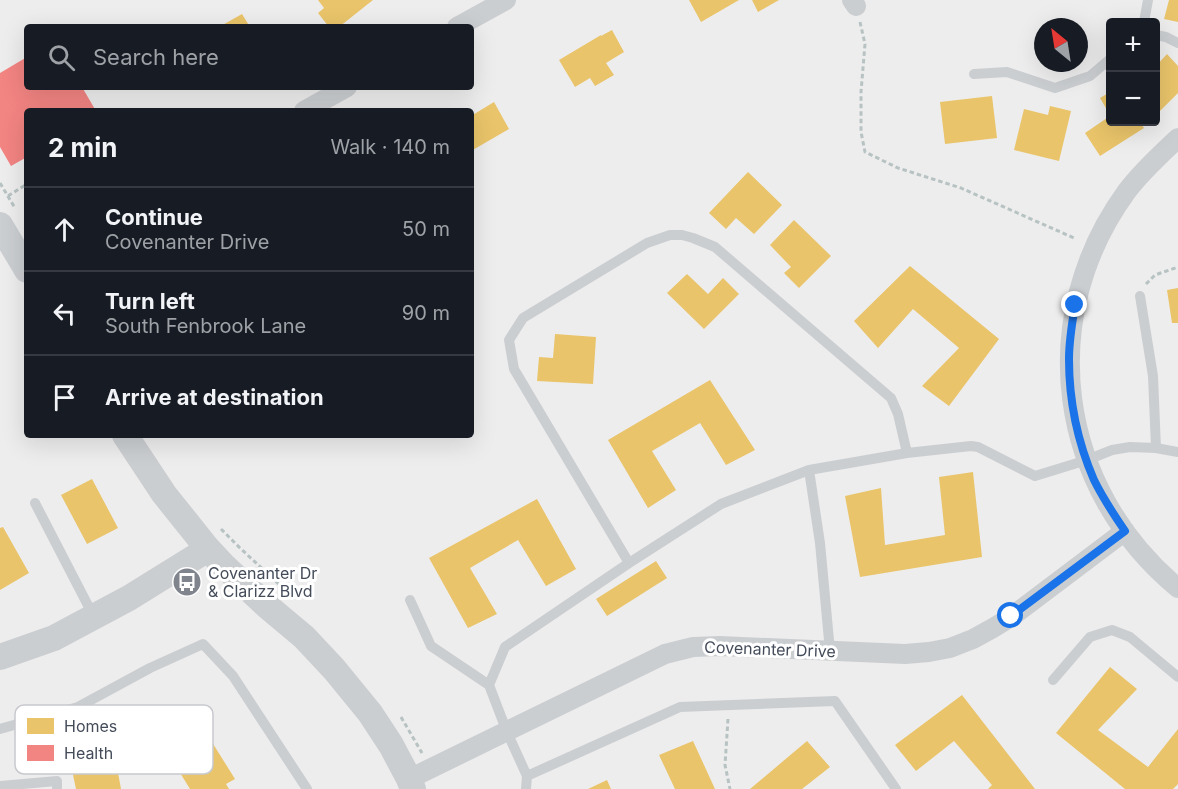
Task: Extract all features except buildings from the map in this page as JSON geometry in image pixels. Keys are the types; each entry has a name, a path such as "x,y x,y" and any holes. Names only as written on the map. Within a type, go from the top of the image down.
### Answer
{"street":[{"path":"460,24 481,5 506,0"},
{"path":"309,108 342,90"},
{"path":"1178,138 1128,189 1113,213 1085,271 1075,305 1069,359 1070,390 1076,424 1094,479 1125,531 1145,558 1178,588"},
{"path":"0,225 24,265"},
{"path":"127,438 164,494 208,549 334,669 370,713 391,745 411,784"},
{"name":"Covenanter Drive","path":"411,784 507,732 665,654 693,647 720,646 905,654 950,648 973,639 1011,616 1125,531"},
{"path":"0,657 54,638 94,618 208,549"}],"lane":[{"path":"1145,18 1148,0"},
{"path":"1160,36 1178,43"},
{"path":"974,74 1007,72 1055,88 1090,76 1106,62"},
{"path":"629,563 514,369 509,340 523,318 658,238 682,235 715,247 881,389 896,406 907,453"},
{"path":"1140,296 1153,376 1156,448"},
{"path":"489,685 505,647 629,563 721,504 809,470 907,453 971,446 978,447 1035,476 1112,450 1130,447 1178,452"},
{"path":"809,470 820,543 830,651"},
{"path":"35,503 94,618"},
{"path":"410,600 430,646 489,685 526,776 526,789"},
{"path":"1053,680 1089,637 1112,630 1130,637 1178,677"},
{"path":"82,705 150,668 203,644 233,676 307,789"},
{"path":"526,776 680,707 835,701 896,789"},
{"path":"0,729 15,725"},
{"path":"0,786 57,782 57,789"}],"path":[{"path":"854,3 865,45 861,92 861,132 865,153 898,168 961,188 1074,238"},
{"path":"8,196 24,186"},
{"path":"1140,296 1140,291 1155,275 1178,267"},
{"path":"729,705 725,765 730,789"}],"place":[{"name":"Covenanter Dr & Clarizz Blvd","path":"187,582"}],"route":[{"path":"1011,616 1125,531 1094,479 1076,424 1070,390 1069,359 1075,305"}]}
